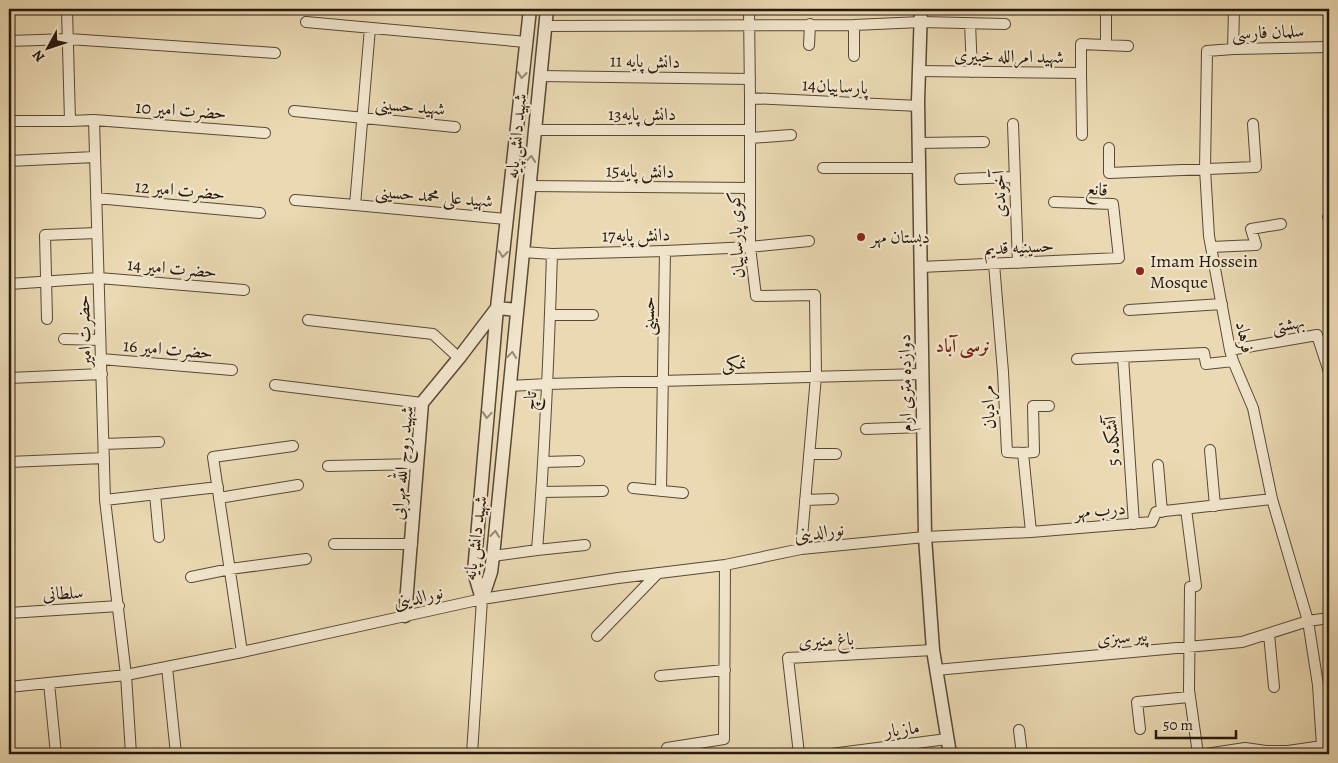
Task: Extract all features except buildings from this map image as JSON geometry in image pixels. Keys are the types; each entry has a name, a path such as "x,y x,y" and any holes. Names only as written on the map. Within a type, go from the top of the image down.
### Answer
{"street":[{"path":"67,9 70,120"},
{"name":"شهید دانش پایه","path":"482,599 474,572 497,308 530,9"},
{"name":"شهید دانش پایه","path":"482,599 493,556 547,9"},
{"name":"کوی پارساییان","path":"749,9 750,247 756,296 815,295 816,376 801,549"},
{"name":"دوازده متری ارم","path":"921,9 919,143 925,537 933,650 950,754"},
{"path":"1106,9 1106,45"},
{"path":"1233,49 1234,9"},
{"path":"306,22 526,42"},
{"path":"545,26 854,25 921,22 1004,24"},
{"path":"970,23 972,72"},
{"path":"809,45 810,24"},
{"path":"854,25 854,56"},
{"name":"شهید علی محمد حسینی","path":"370,28 355,205 506,219"},
{"path":"9,41 69,39 275,53"},
{"name":"شهید امرالله خبیری","path":"919,71 1082,73 1082,44 1128,46"},
{"name":"سلمان فارسی","path":"1207,51 1329,47"},
{"name":"فرهاد","path":"1207,51 1205,169 1209,236 1230,350 1252,408 1272,499 1308,621 1326,745"},
{"path":"1082,73 1082,135"},
{"name":"دانش پایه 11","path":"540,76 750,79"},
{"name":"پارساییان14","path":"750,98 919,106"},
{"name":"شهید حسینی","path":"294,111 455,127"},
{"path":"9,120 94,120"},
{"name":"حضرت امیر 10","path":"94,120 265,133"},
{"name":"حضرت امیر","path":"94,120 105,500 119,606 131,754"},
{"name":"آخوندی","path":"1013,124 1018,263"},
{"path":"1109,148 1109,173 1256,167 1253,124"},
{"name":"دانش پایه13","path":"534,130 791,135"},
{"path":"919,143 984,142"},
{"path":"9,162 95,157"},
{"path":"823,168 920,168"},
{"path":"960,179 1014,177"},
{"name":"دانش پایه15","path":"529,186 750,188"},
{"name":"حضرت امیر 12","path":"96,198 260,214"},
{"path":"295,200 355,205"},
{"name":"قانع","path":"1054,202 1113,204 1119,258"},
{"path":"1211,247 1256,245 1251,229 1281,224"},
{"path":"47,319 45,235 97,233"},
{"name":"دانش پایه17","path":"523,252 552,254 665,251 750,247 809,241"},
{"name":"حسینی","path":"662,491 665,251"},
{"name":"تاچ","path":"537,550 544,462 552,254"},
{"name":"حسینیه قدیم","path":"921,268 1119,258"},
{"name":"مرادیان","path":"994,264 1003,372 1007,452 1023,453"},
{"name":"حضرت امیر 14","path":"9,284 99,278 244,290"},
{"path":"1129,310 1222,304"},
{"path":"497,308 517,310"},
{"name":"شهید روح الله مهرابی","path":"405,616 422,403 497,308"},
{"path":"550,315 593,315"},
{"path":"308,320 433,334 459,358"},
{"name":"بهشتی","path":"1230,350 1317,335 1329,369"},
{"path":"64,339 100,340"},
{"path":"1076,359 1204,353 1206,364 1233,361"},
{"name":"آتشکده 5","path":"1123,356 1134,524"},
{"name":"حضرت امیر 16","path":"101,359 232,370"},
{"path":"9,378 102,374"},
{"name":"نمکی","path":"509,386 922,374"},
{"path":"275,385 422,403"},
{"path":"1031,532 1023,453 1034,452 1032,406 1049,406"},
{"path":"866,429 923,426"},
{"path":"104,444 159,442"},
{"path":"242,652 213,457 293,446"},
{"path":"1210,450 1215,506"},
{"path":"809,454 836,454"},
{"path":"9,462 104,458"},
{"path":"544,462 579,461"},
{"path":"328,466 418,464"},
{"path":"1158,465 1162,512"},
{"path":"219,498 298,485"},
{"path":"105,500 218,487"},
{"path":"633,488 683,493"},
{"path":"542,492 603,490"},
{"path":"155,494 159,537"},
{"path":"805,500 833,499"},
{"name":"درب مهر","path":"925,537 1031,532 1134,524 1152,522 1156,512 1272,499"},
{"path":"1186,509 1196,586 1190,587 1189,697 1198,754"},
{"name":"نورالدینی","path":"9,687 126,675 242,652 482,599 618,578 725,565 801,549 925,537"},
{"path":"334,544 412,544"},
{"path":"493,556 584,545"},
{"path":"192,576 230,568 306,559"},
{"path":"667,748 724,739 725,565"},
{"path":"597,636 658,573"},
{"path":"472,754 482,599"},
{"name":"سلطانی","path":"9,613 119,606"},
{"name":"پیر سبزی","path":"936,670 1242,642 1308,621 1329,618"},
{"path":"1269,634 1274,687"},
{"name":"باغ منیری","path":"800,754 788,658 933,650"},
{"path":"167,667 176,754"},
{"path":"660,676 725,670"},
{"path":"49,683 56,754"},
{"path":"1318,685 1329,683"},
{"path":"1140,729 1137,702 1189,697"},
{"path":"1019,730 1022,754"},
{"name":"مازیار","path":"830,754 947,739"},
{"path":"1206,754 1245,748 1288,753 1326,745"}],"place":[{"name":"دبستان مهر","path":"861,237"},
{"name":"Imam Hossein Mosque","path":"1140,271"}],"district":[{"name":"نرسی آباد","path":"963,346"}]}
